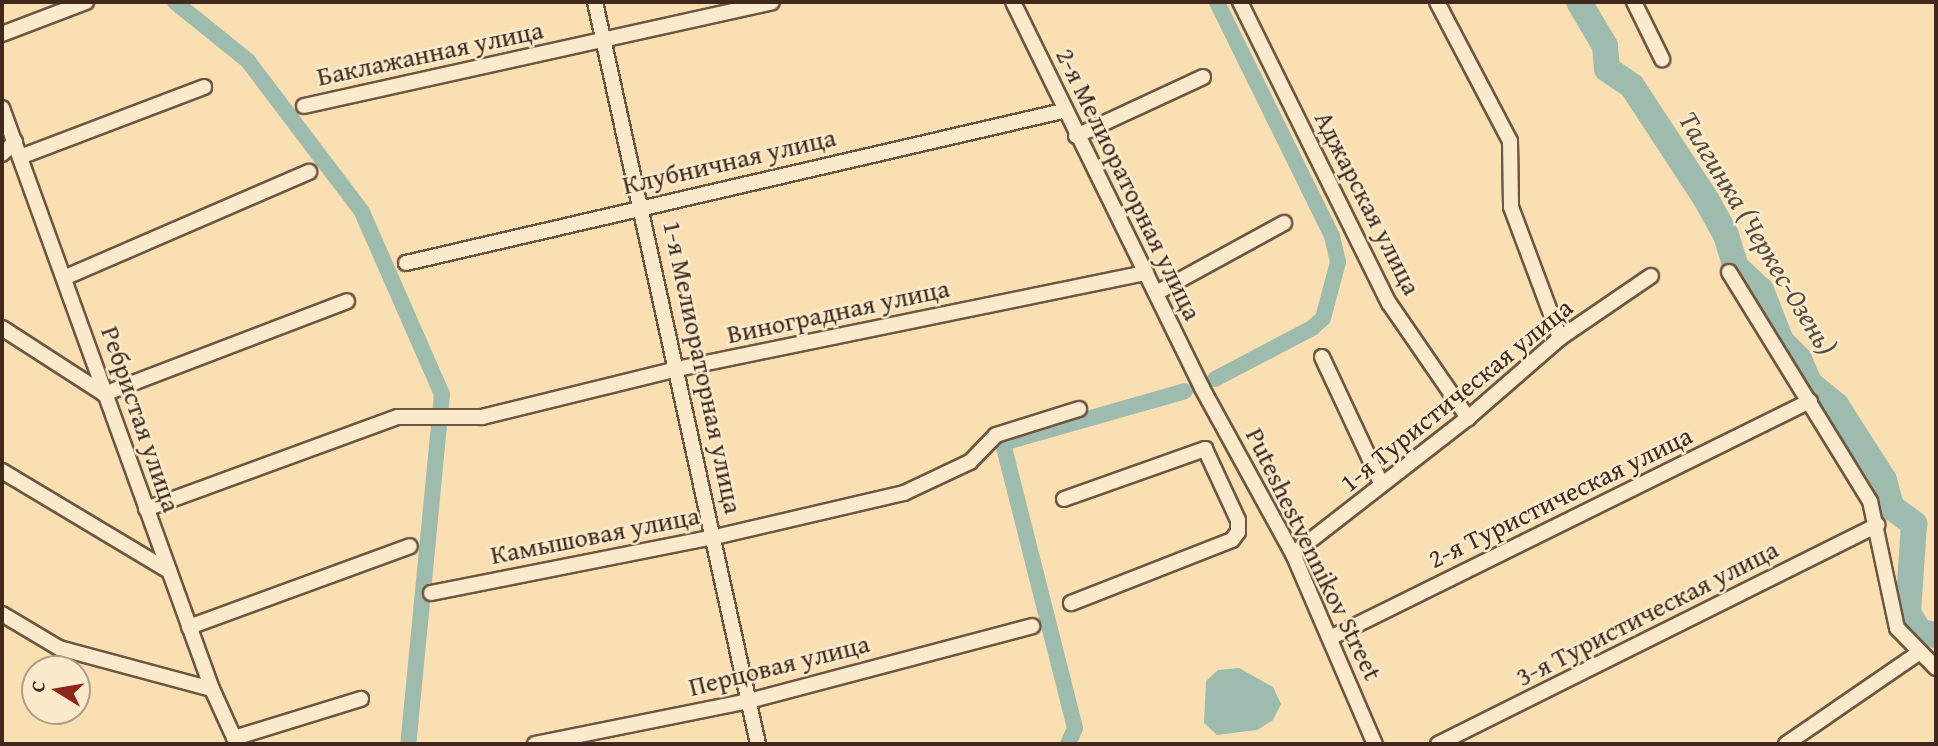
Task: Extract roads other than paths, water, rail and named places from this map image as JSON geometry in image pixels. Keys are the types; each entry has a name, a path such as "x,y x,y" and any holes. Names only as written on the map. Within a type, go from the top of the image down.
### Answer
{"street":[{"path":"2,34 86,2"},
{"name":"1-я Мелиораторная улица","path":"595,2 643,205 758,744"},
{"name":"Баклажанная улица","path":"304,106 772,2"},
{"name":"Аджарская улица","path":"1240,2 1389,303 1468,418"},
{"path":"1437,2 1510,141 1511,207 1560,338"},
{"path":"1634,2 1662,59"},
{"name":"2-я Мелиораторная улица","path":"1019,4 1063,111 1202,388"},
{"path":"1076,136 1203,77"},
{"path":"20,157 204,86"},
{"name":"Ребристая улица","path":"2,108 66,277 104,394 212,689 236,741"},
{"name":"Клубничная улица","path":"406,263 643,205 1063,111"},
{"path":"2,154 15,142"},
{"path":"66,277 309,172"},
{"path":"1156,293 1284,223"},
{"path":"1730,272 1773,349 1810,401 1870,501 1878,525 1889,605 1897,628 1917,654 1936,668"},
{"name":"Виноградная улица","path":"146,509 398,417 416,415 461,419 677,369 1146,273"},
{"name":"1-я Туристическая улица","path":"1293,555 1468,418 1560,338 1650,276"},
{"path":"2,328 104,394 347,301"},
{"path":"1322,356 1382,485"},
{"name":"Puteshestvennikov Street","path":"1202,388 1293,555 1332,637 1375,744"},
{"name":"2-я Туристическая улица","path":"1332,637 1810,401"},
{"name":"Камышовая улица","path":"431,593 715,537 904,493 970,462 996,435 1079,409"},
{"path":"1064,499 1230,439"},
{"path":"1071,603 1232,540 1238,532 1238,520 1205,449"},
{"path":"2,471 169,571"},
{"name":"3-я Туристическая улица","path":"1438,744 1878,525"},
{"path":"190,627 410,546"},
{"path":"2,614 58,648 212,689"},
{"name":"Перцовая улица","path":"536,744 748,701 1032,626"},
{"path":"1786,744 1917,654"},
{"path":"236,741 361,699"}],"waterway":[{"path":"175,2 248,61 362,212 442,394 408,744"},
{"path":"1215,379 1312,328 1323,318 1338,262 1332,236 1217,2"},
{"name":"Талгинка (Черкес-Озень)","path":"1579,2 1605,46 1607,69 1632,86 1706,199 1726,235 1736,267 1761,290 1781,341 1799,359 1809,383 1836,405 1884,480 1891,507 1914,524 1908,613 1920,632 1936,635"},
{"path":"1068,744 1075,728 1003,443 1185,391"}]}
